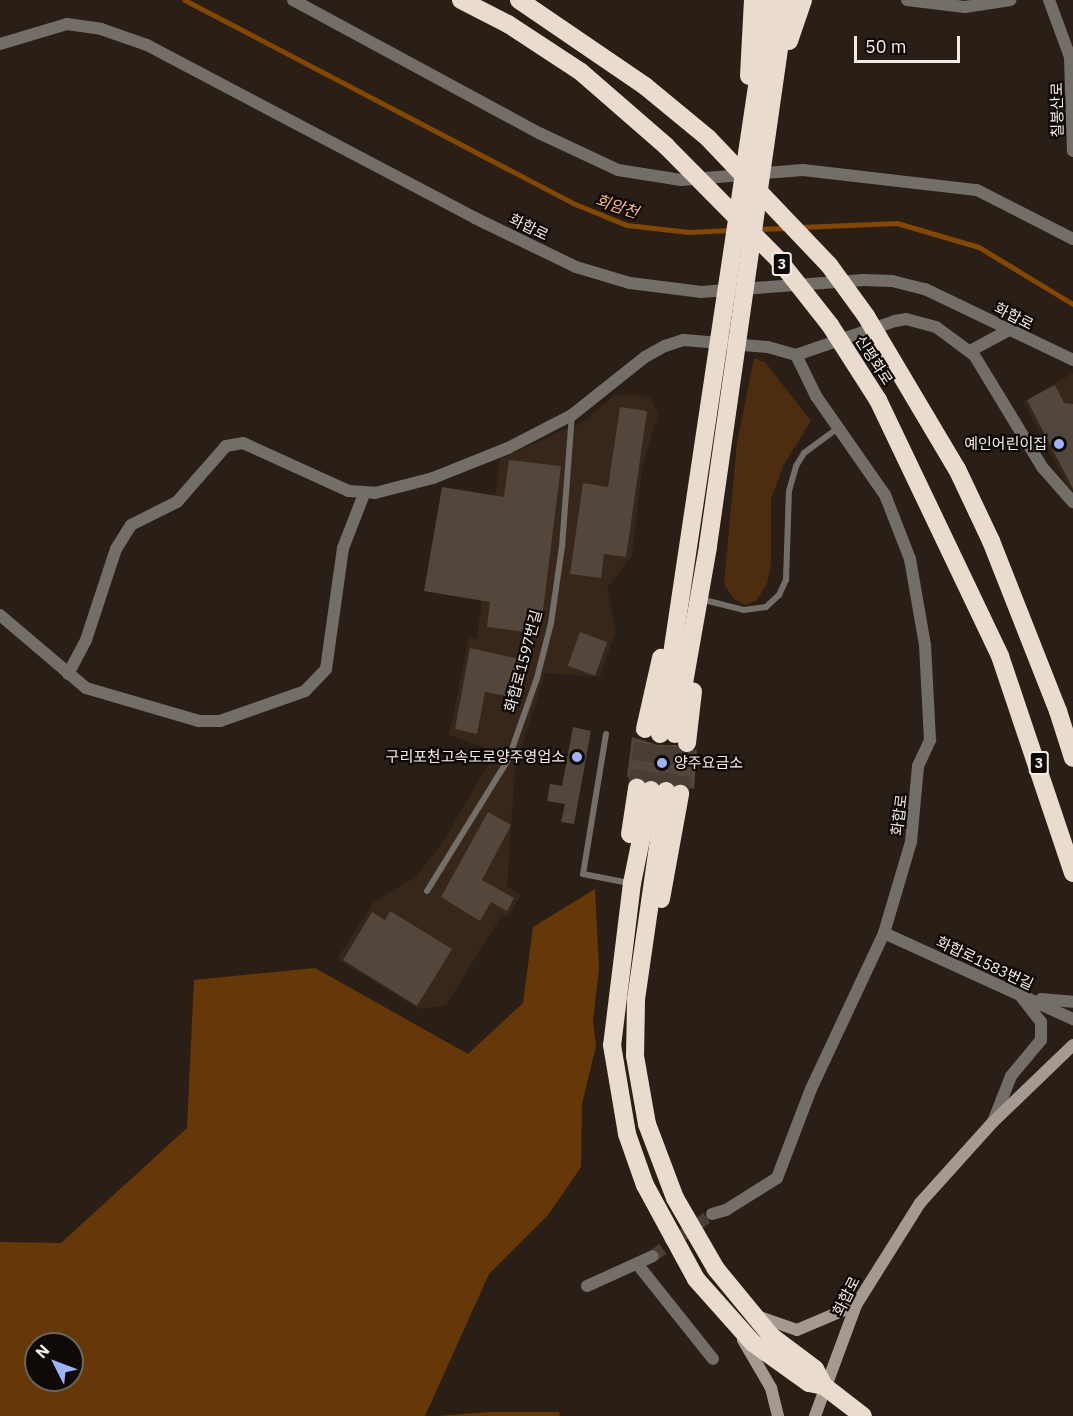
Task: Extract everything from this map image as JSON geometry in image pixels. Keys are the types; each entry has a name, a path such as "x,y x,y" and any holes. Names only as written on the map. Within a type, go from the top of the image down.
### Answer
{"highway":[{"name":"신평화로","path":"461,0 508,24 581,72 666,146 778,259 830,325 878,400 954,551 1000,656 1028,730 1073,873"},
{"name":"신평화로","path":"519,0 645,86 708,138 829,266 909,386 957,469 991,542 1058,711 1073,758"},
{"path":"753,0 773,31"},
{"path":"770,0 773,31 767,127 717,411 695,504 667,735 704,601 717,411 743,183 773,31 786,0"},
{"path":"773,31 803,0"},
{"path":"824,1386 809,1383 753,1343 719,1308 684,1264 638,1167 615,1080 612,1045 627,882 659,791 636,1015 635,1056 647,1124 659,1161 675,1198 716,1269 749,1313 771,1336 815,1369 824,1386 863,1416"}],"main road":[{"name":"화합로","path":"815,1416 824,1386 856,1305 920,1203 993,1122 1073,1045"},
{"path":"749,1313 797,1330 856,1305"},
{"path":"719,1308 766,1378 778,1416"}],"street":[{"path":"293,0 539,133 618,170 681,180 802,170 956,186 995,196 1073,239"},
{"path":"907,0 965,7 1010,0"},
{"name":"칠봉산로","path":"1049,0 1071,57 1073,144"},
{"name":"화합로","path":"0,44 67,24 101,29 147,45 475,218 576,267 630,283 701,292 892,281 925,289 1073,360"},
{"path":"68,674 86,640 116,549 131,525 177,502 226,446 243,443 364,494 433,478 508,448 572,415 645,357 684,340 768,347 796,355 906,319 936,327 970,351 1042,467 1073,502"},
{"path":"970,351 1009,330"},
{"name":"화합로","path":"712,1214 726,1210 777,1178 811,1089 884,933 911,842 918,766 930,740 925,645 910,559 885,495 816,396 796,355"},
{"path":"0,615 16,624 68,674 95,692 211,722 305,691 322,675 330,660 343,548 364,494"},
{"name":"화합로1583번길","path":"884,933 1073,1019"},
{"path":"1020,995 1073,1002"},
{"path":"993,1122 1011,1076 1041,1040 1041,1022 1020,995"},
{"path":"587,1286 653,1257"},
{"path":"638,1265 713,1359"}],"lane":[{"name":"화합로1597번길","path":"427,891 508,760 537,678 551,623 562,547 572,415"},
{"path":"704,601 744,610 766,607 779,595 786,580 789,491 796,466 804,453 839,427"},
{"path":"606,735 583,874 627,882"}],"shaded area":[{"path":"754,358 765,362 811,421 784,464 771,499 771,563 767,584 756,601 745,605 734,599 724,584 737,443"},
{"name":"예인어린이집","path":"1073,373 1073,490 1067,485 1023,402"},
{"path":"634,394 650,398 658,415 642,467 632,556 607,588 616,631 600,677 545,673 515,769 507,886 521,895 508,916 501,916 446,1006 419,1009 337,959 374,902 415,877 441,845 496,752 449,735 469,637 477,639 500,459 586,420 614,395"},
{"path":"595,889 599,968 593,1021 596,1046 582,1104 581,1167 548,1215 489,1274 425,1416 0,1416 0,1242 61,1243 187,1128 194,980 315,968 468,1054 523,1003 533,927"},
{"path":"489,1412 559,1412 560,1416 437,1416"}],"building":[{"name":"예인어린이집","path":"1055,385 1064,403 1073,404 1073,489 1027,400"},
{"path":"620,407 647,411 626,557 604,554 601,578 570,574 583,483 608,487"},
{"path":"509,460 561,466 541,626 526,624 525,632 487,627 490,602 424,591 442,487 504,497"},
{"path":"580,632 607,642 595,676 568,666"},
{"path":"470,648 524,660 516,698 485,692 477,734 455,729"},
{"name":"구리포천고속도로양주영업소","path":"573,727 591,731 574,824 561,822 565,804 547,801 550,784 562,786"},
{"name":"양주요금소","path":"632,737 658,745 676,745 685,754 697,749 694,789 668,780 659,782 627,777"},
{"path":"488,812 511,825 482,880 514,898 507,911 491,902 480,921 441,897"},
{"path":"390,911 452,949 417,1006 343,960 372,912 385,920"}],"waterway":[{"name":"회암천","path":"185,0 573,203 627,225 689,232 730,230"},
{"name":"회암천","path":"801,227 897,223 979,247 1073,304"},
{"name":"회암천","path":"756,229 787,228"}],"tunnel":[{"path":"637,788 645,729"},
{"path":"651,790 660,734"},
{"path":"666,791 675,734"},
{"path":"680,794 687,743"},
{"path":"653,1256 712,1214"}],"place":[{"name":"예인어린이집","path":"1059,444"},
{"name":"구리포천고속도로양주영업소","path":"577,757"},
{"name":"양주요금소","path":"662,763"}]}
